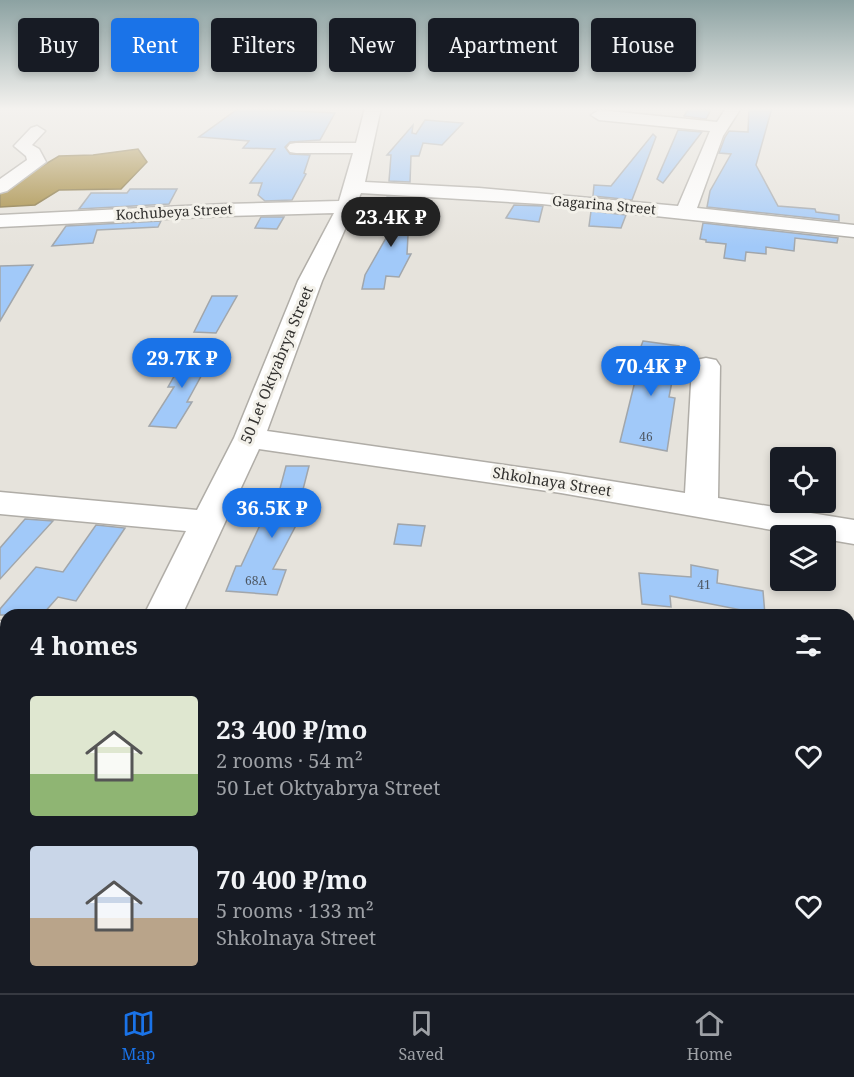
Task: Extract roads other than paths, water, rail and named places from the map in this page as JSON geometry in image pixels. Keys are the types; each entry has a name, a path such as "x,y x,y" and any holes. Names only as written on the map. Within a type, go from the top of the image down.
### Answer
{"street":[{"path":"0,187 37,162 34,154"},
{"name":"50 Let Oktyabrya Street","path":"166,609 249,438 310,281 351,197 361,154"},
{"path":"685,213 708,154"},
{"name":"Gagarina Street","path":"351,197 413,189 685,213 854,231"},
{"name":"Kochubeya Street","path":"0,221 225,210 351,197"},
{"path":"701,507 706,366"},
{"name":"Shkolnaya Street","path":"249,438 561,483 854,532"},
{"path":"0,503 208,522"}]}
